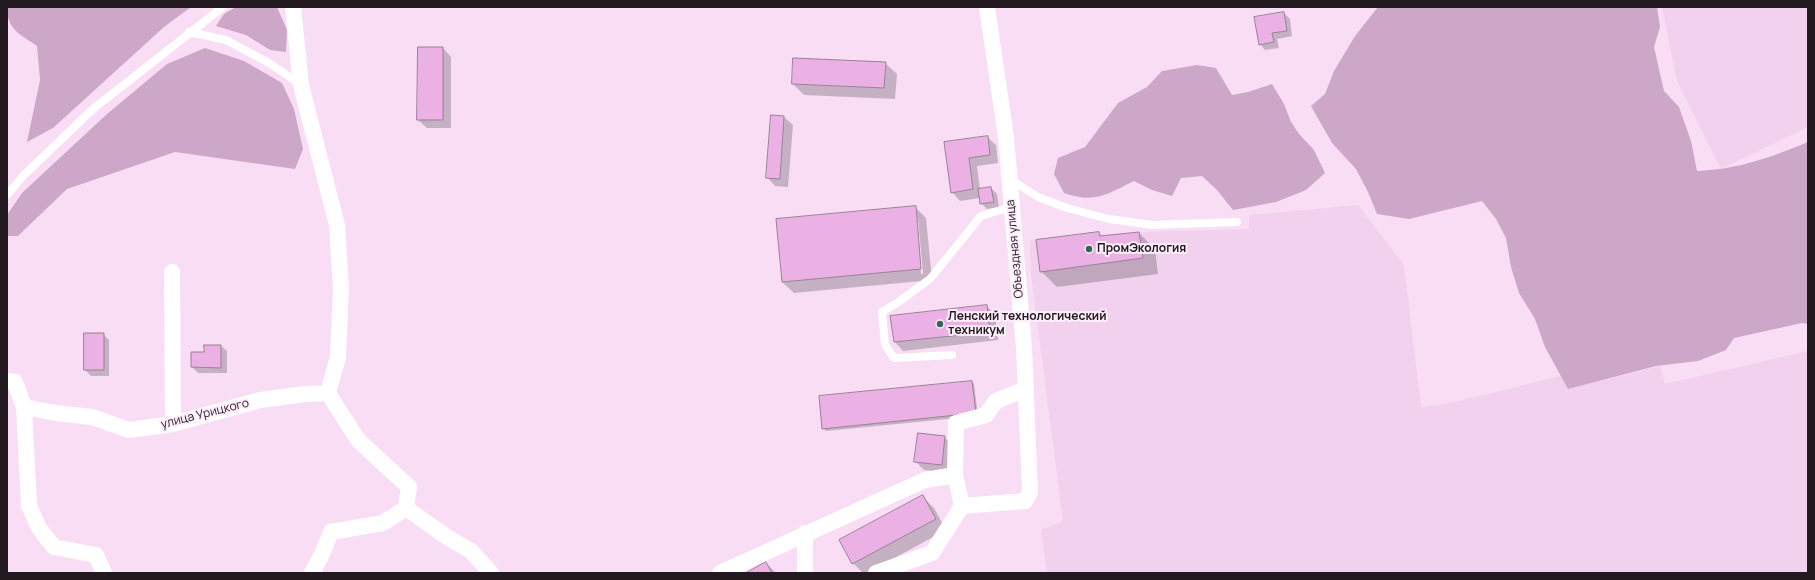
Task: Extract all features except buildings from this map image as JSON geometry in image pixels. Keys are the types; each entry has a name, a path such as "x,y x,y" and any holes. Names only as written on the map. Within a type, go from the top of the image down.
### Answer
{"street":[{"path":"293,7 301,85 337,225 341,289 338,357 328,393 358,440 409,487 406,508 383,523 331,532 312,573"},
{"name":"Объездная улица","path":"962,506 1025,501 1030,492 1024,348 1006,137 987,7"},
{"path":"172,272 173,424"},
{"path":"7,380 15,382 24,407 29,506 39,528 54,547 96,555 104,573"},
{"path":"876,573 932,553 962,506 955,475 956,423 986,415 996,401 1026,389"},
{"name":"улица Урицкого","path":"24,407 56,413 92,416 129,430 173,424 260,400 306,394 328,393"},
{"path":"720,573 805,533 925,480 955,475"},
{"path":"406,508 447,537 471,551 491,573"},
{"path":"805,533 805,573"}],"lane":[{"path":"7,195 23,176 93,109 189,32 223,7"},
{"path":"189,32 226,40 269,63 301,85"},
{"path":"1009,179 1038,197 1067,208 1109,218 1152,225 1237,222"},
{"path":"952,355 894,358 885,345 882,312 898,303 930,279 981,216 1011,207"}],"shaded area":[{"path":"7,7 191,7 164,27 53,128 27,142 40,80 37,46 16,31 12,26 9,21"},
{"path":"236,7 277,7 287,30 286,52 270,50 246,35 216,26 224,14"},
{"path":"1378,7 1657,7 1660,27 1654,47 1664,91 1679,107 1691,141 1697,171 1727,168 1754,162 1808,142 1808,324 1802,323 1734,338 1726,350 1698,361 1656,366 1568,389 1545,347 1535,319 1519,293 1511,267 1506,238 1496,219 1482,201 1409,219 1377,214 1356,169 1332,143 1311,106 1325,94 1334,71 1355,36"},
{"path":"1662,7 1808,7 1808,127 1721,169 1677,81"},
{"path":"205,48 244,61 282,83 294,109 303,149 295,169 175,152 67,189 18,236 7,236 7,215 22,193 107,114 167,64"},
{"path":"1197,65 1216,68 1232,95 1248,92 1272,84 1284,104 1291,122 1299,134 1314,150 1325,173 1306,190 1276,202 1233,210 1217,190 1202,176 1181,178 1172,196 1152,190 1134,181 1101,196 1085,198 1064,193 1054,174 1058,158 1085,147 1118,103 1147,87 1162,71"},
{"path":"1358,205 1404,265 1421,407 1446,404 1561,376 1568,389 1660,366 1665,384 1808,351 1808,573 1047,573 1041,530 1063,521 1031,274 1030,241 1099,232 1101,236 1139,232 1249,229 1249,215"}],"place":[{"name":"ПромЭкология","path":"1089,249"},
{"name":"Ленский технологический техникум","path":"940,324"}]}
